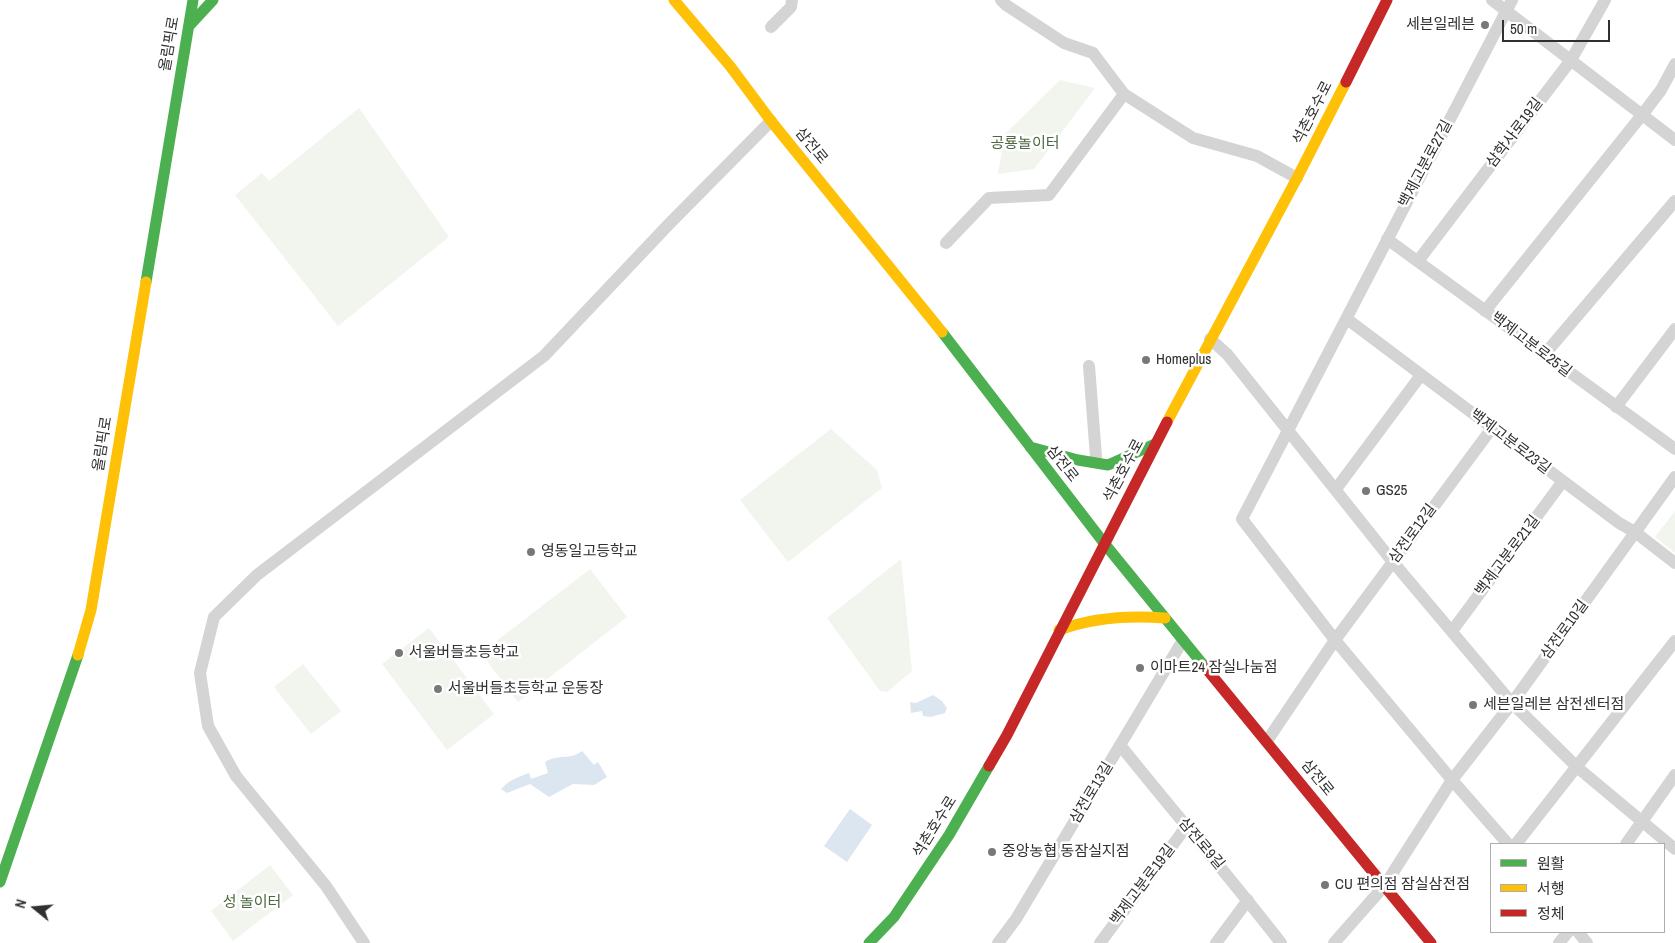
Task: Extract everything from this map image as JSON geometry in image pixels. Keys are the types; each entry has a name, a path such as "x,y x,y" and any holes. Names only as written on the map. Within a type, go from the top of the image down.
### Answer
{"main road":[{"name":"올림픽로","path":"0,882 77,659 90,610 193,0"},
{"path":"189,26 214,0"},
{"name":"삼전로","path":"674,0 730,66 771,121 917,300 1104,543 1431,943"},
{"path":"691,0 693,22"},
{"name":"석촌호수로","path":"869,943 894,917 949,835 1007,735 1155,444 1297,178 1387,0"},
{"path":"1030,447 1078,460 1108,465 1155,444"},
{"path":"1059,630 1076,623 1108,616 1165,618"}],"street":[{"path":"771,27 791,7 792,0"},
{"path":"1001,0 1006,6 1064,43 1093,52 1124,94 1193,138 1257,156 1297,178"},
{"path":"1492,0 1509,5 1570,60 1675,140"},
{"name":"삼학사로19길","path":"1418,261 1570,60 1605,0"},
{"name":"백제고분로27길","path":"1347,319 1509,5"},
{"path":"1485,310 1642,115 1660,90 1675,64"},
{"path":"946,244 989,198 1049,195 1124,94"},
{"path":"364,943 326,886 236,776 208,726 200,673 214,617 257,575 544,356 670,223 771,121"},
{"path":"1544,355 1675,201"},
{"name":"백제고분로25길","path":"1388,238 1544,355 1675,449"},
{"path":"1347,319 1242,519 1335,640 1507,843"},
{"name":"백제고분로23길","path":"1347,319 1675,563"},
{"path":"1616,407 1675,329"},
{"path":"1210,339 1227,354 1393,562 1512,703 1578,768 1675,849"},
{"path":"1089,366 1096,456"},
{"path":"1336,489 1421,375"},
{"name":"삼전로12길","path":"1267,741 1335,640 1492,428"},
{"name":"삼전로10길","path":"1385,885 1452,780 1512,703 1675,477"},
{"name":"백제고분로21길","path":"1452,631 1563,481"},
{"name":"삼전로13길","path":"998,943 1016,919 1183,640"},
{"path":"1517,843 1578,768 1675,641"},
{"name":"삼전로9길","path":"1120,745 1248,900 1281,943"},
{"path":"1627,843 1675,775"},
{"name":"백제고분로19길","path":"1100,943 1186,827"},
{"path":"1334,943 1385,885"},
{"path":"1216,943 1248,900"},
{"path":"1559,943 1567,933"},
{"path":"1579,933 1587,943"}],"green space":[{"name":"공룡놀이터","path":"1060,80 1095,88 1034,169 998,174 1005,134"},
{"path":"359,108 449,237 338,326 235,195 262,173 269,181"},
{"path":"831,429 877,470 882,488 788,562 740,500"},
{"path":"1675,511 1675,553 1655,537"},
{"path":"901,559 912,671 887,692 880,691 827,618"},
{"path":"590,569 627,617 518,702 481,653"},
{"name":"서울버들초등학교 운동장","path":"429,628 494,714 447,750 382,664"},
{"path":"303,664 341,711 311,734 274,687"},
{"name":"성 놀이터","path":"270,865 293,895 233,941 211,911"}],"shaded area":[{"path":"933,695 942,701 947,708 945,713 931,717 923,716 922,711 911,713 910,702 916,703"},
{"path":"582,751 594,765 598,762 607,777 594,785 573,784 549,797 530,784 507,793 501,789 517,777 529,773 531,779 548,773 545,762 550,759 572,756"},
{"path":"850,809 872,825 847,862 824,846"}],"traffic: fast":[{"path":"146,282 193,0"},
{"path":"189,26 213,0"},
{"path":"942,332 1104,543 1205,667"},
{"path":"1030,447 1078,460 1108,465 1155,444"},
{"path":"0,882 78,655"},
{"path":"869,943 894,917 949,835 989,766"}],"traffic: slow":[{"path":"674,0 730,66 771,121 942,332"},
{"path":"1167,422 1346,82"},
{"path":"78,655 91,610 146,282"},
{"path":"1059,630 1085,622 1111,618 1165,618"}],"traffic: jam":[{"path":"1346,82 1387,0"},
{"path":"989,766 1007,735 1167,422"},
{"path":"1205,667 1431,943"}],"place":[{"name":"세븐일레븐","path":"1485,25"},
{"name":"Homeplus","path":"1146,360"},
{"name":"GS25","path":"1366,491"},
{"name":"영동일고등학교","path":"531,552"},
{"name":"서울버들초등학교","path":"399,653"},
{"name":"이마트24 잠실나눔점","path":"1140,668"},
{"name":"서울버들초등학교 운동장","path":"438,689"},
{"name":"세븐일레븐 삼전센터점","path":"1473,705"},
{"name":"중앙농협 동잠실지점","path":"992,852"},
{"name":"CU 편의점 잠실삼전점","path":"1325,885"}]}
